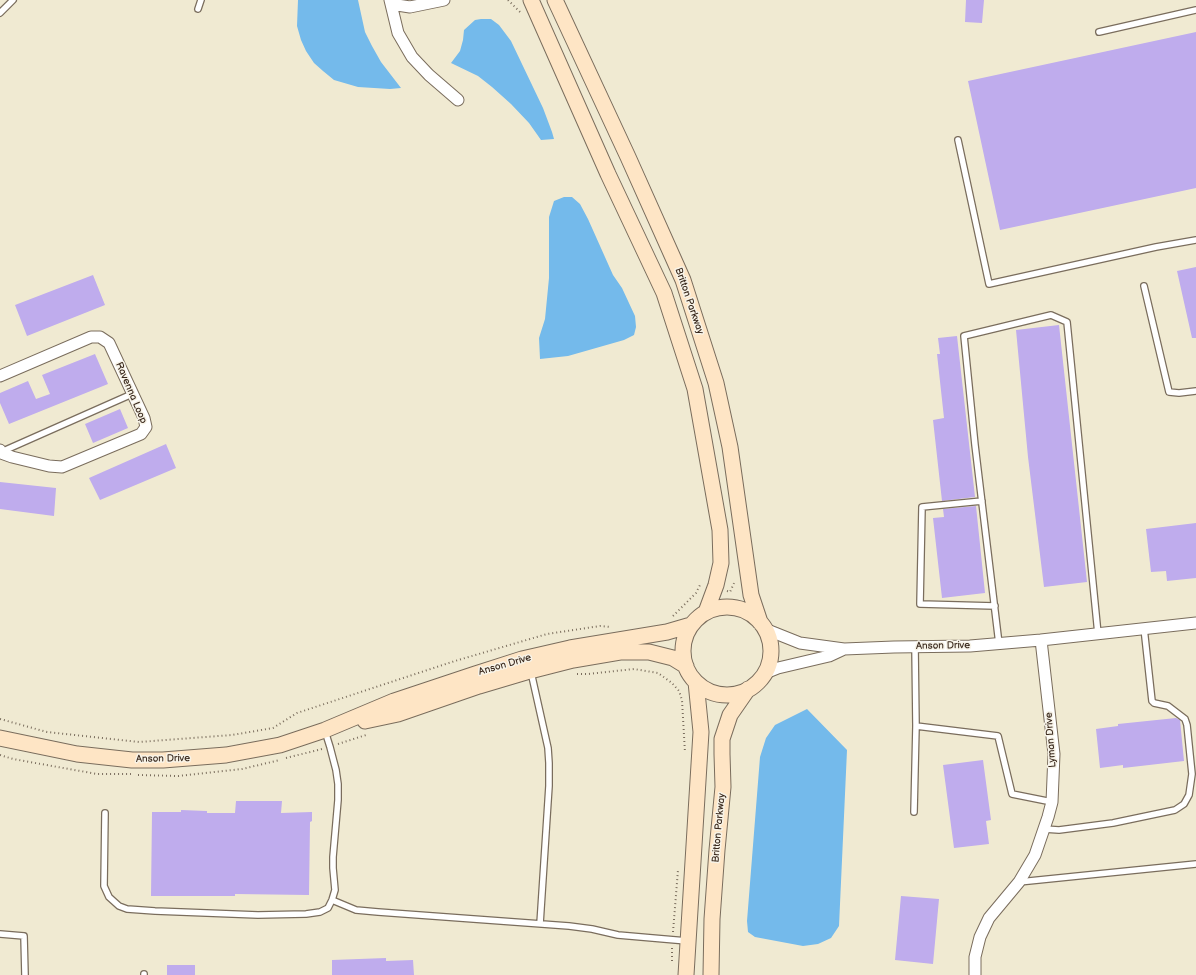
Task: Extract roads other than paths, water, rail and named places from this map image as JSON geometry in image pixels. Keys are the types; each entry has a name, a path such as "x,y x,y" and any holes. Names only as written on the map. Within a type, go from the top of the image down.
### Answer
{"main road":[{"path":"531,0 608,174 664,293 695,390 720,530 721,563 716,585 706,612"},
{"name":"Britton Parkway","path":"555,0 625,150 683,280 716,383 730,447 751,596 762,625"},
{"path":"720,607 734,607 748,612 762,625 770,645 770,658 766,670 759,681 748,689 735,694 721,694 708,690 696,682 688,672 683,658 683,645 691,625 706,612 720,607"},
{"name":"Anson Drive","path":"325,730 394,701 522,660 570,648 667,632 691,625"},
{"name":"Anson Drive","path":"0,738 77,754 132,760 194,758 241,752 280,744 325,730 398,714 479,686 573,660 620,652 649,652 673,658 686,666"},
{"path":"686,975 701,732 696,682"},
{"name":"Britton Parkway","path":"711,975 712,919 723,787 722,739 730,715 748,689"}],"street":[{"path":"444,0 410,7 391,1 398,33 412,57 429,75 458,100"},
{"name":"Ravenna Loop","path":"0,376 90,337 100,337 109,343 144,418 146,427 141,434 62,467 49,466 0,452"},
{"path":"1041,640 1196,623"},
{"name":"Anson Drive","path":"762,625 800,643 844,649 970,646 1041,640"},
{"name":"Lyman Drive","path":"975,975 975,957 980,937 989,918 1019,882 1035,855 1052,802 1054,754 1041,640"},
{"name":"Anson Drive","path":"763,674 778,668 829,656 844,649"}],"lane":[{"path":"0,13 13,0"},
{"path":"198,8 202,0"},
{"path":"1099,32 1196,10"},
{"path":"958,140 989,284 1156,247 1196,240"},
{"path":"1144,286 1169,392 1179,393 1196,391"},
{"path":"999,644 964,336 1051,315 1068,322 1098,634"},
{"path":"0,452 132,394"},
{"path":"982,501 922,508 920,604 995,606"},
{"path":"1044,829 1060,830 1113,823 1175,810 1184,804 1189,795 1192,774 1187,725 1185,719 1168,706 1154,704 1152,702 1144,628"},
{"path":"914,812 916,726 915,647"},
{"path":"531,671 547,742 550,763 550,786 540,924"},
{"path":"916,726 998,736 1012,794 1052,802"},
{"path":"105,813 104,886 109,898 119,906 127,909 155,911 258,915 306,914 320,912 328,908 335,890 333,857 338,792 336,770 325,730"},
{"path":"1019,882 1196,864"},
{"path":"332,900 356,910 540,924 592,929 618,935 688,941"},
{"path":"0,934 24,936 25,975"}],"water":[{"path":"298,0 358,0 365,32 381,62 401,88 390,89 358,87 334,80 323,71 314,63 301,40 297,26"},
{"path":"491,19 499,25 511,41 543,108 554,139 541,140 529,123 492,87 478,76 451,63 460,51 464,30 475,20"},
{"path":"564,197 572,197 580,204 613,275 622,288 635,316 636,327 634,335 624,340 568,356 540,359 539,338 545,319 549,278 549,217 554,201"},
{"path":"807,709 847,750 839,926 831,938 818,944 803,946 755,937 748,932 747,921 760,757 766,738 775,725"}]}
